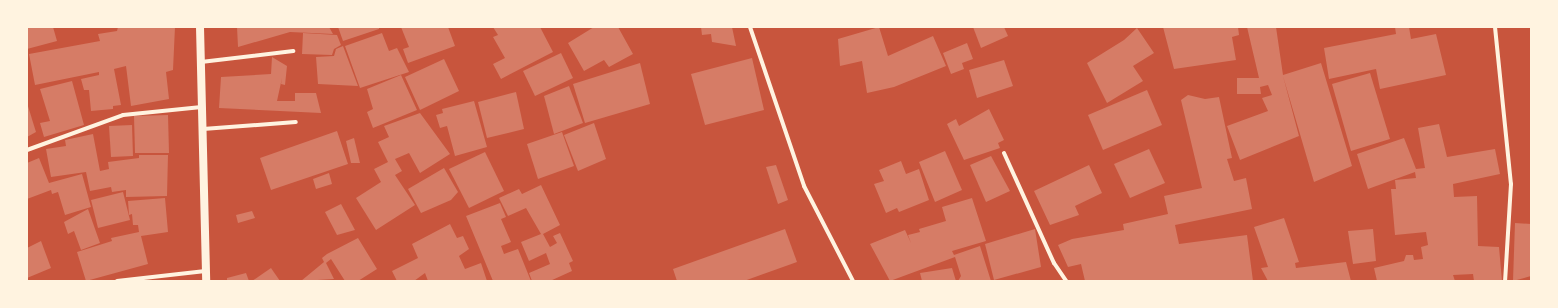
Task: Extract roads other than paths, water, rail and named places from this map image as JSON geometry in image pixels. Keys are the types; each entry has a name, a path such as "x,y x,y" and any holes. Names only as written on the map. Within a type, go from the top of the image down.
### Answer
{"main road":[{"path":"200,27 206,281"}],"street":[{"path":"750,27 804,186 853,281"},
{"path":"1495,27 1511,184 1505,281"},
{"path":"201,62 293,50"},
{"path":"27,150 123,115 202,107"},
{"path":"202,129 296,122"},
{"path":"1004,153 1054,263 1066,281"},
{"path":"116,281 206,271"}]}
